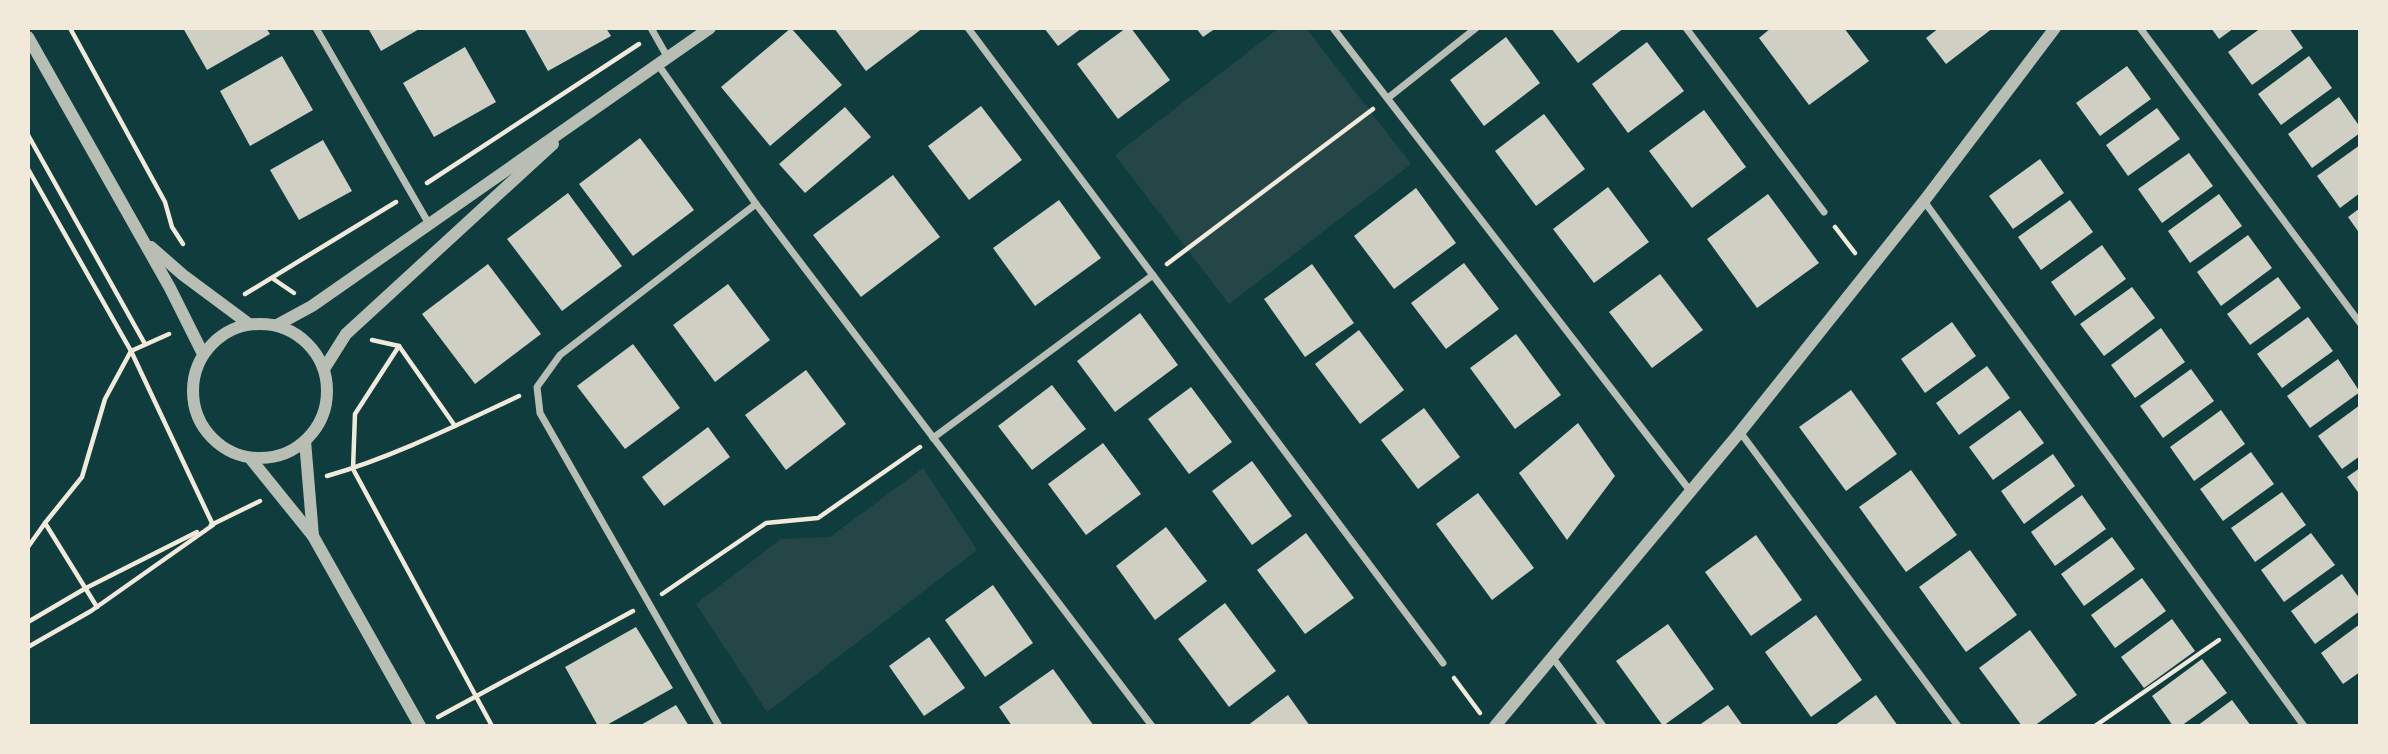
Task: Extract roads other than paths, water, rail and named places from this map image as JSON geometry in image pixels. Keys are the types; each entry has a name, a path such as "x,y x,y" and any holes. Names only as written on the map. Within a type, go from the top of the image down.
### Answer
{"street":[{"path":"316,28 429,224"},
{"path":"651,28 664,62 756,204 1152,726"},
{"path":"277,325 312,306 710,28"},
{"path":"968,28 1443,663"},
{"path":"1333,28 1691,492"},
{"path":"1388,97 1476,28"},
{"path":"1686,28 1824,212"},
{"path":"2140,28 2360,323"},
{"path":"1495,726 1691,492 1869,271 2051,30"},
{"path":"28,37 143,239 203,354"},
{"path":"324,369 346,334 591,110"},
{"path":"1924,201 2304,726"},
{"path":"719,726 540,413 537,387 560,355 756,204"},
{"path":"143,239 183,275 249,324"},
{"path":"933,439 1153,275"},
{"path":"249,324 277,325 306,342 324,369 328,391 325,410 317,427 305,441 288,452 269,458 250,458 229,451 211,438 198,419 193,397 194,375 203,354 215,340 231,330 249,324"},
{"path":"1740,432 1958,726"},
{"path":"305,441 313,536"},
{"path":"250,458 313,536 426,723"},
{"path":"1553,658 1603,726"}]}
